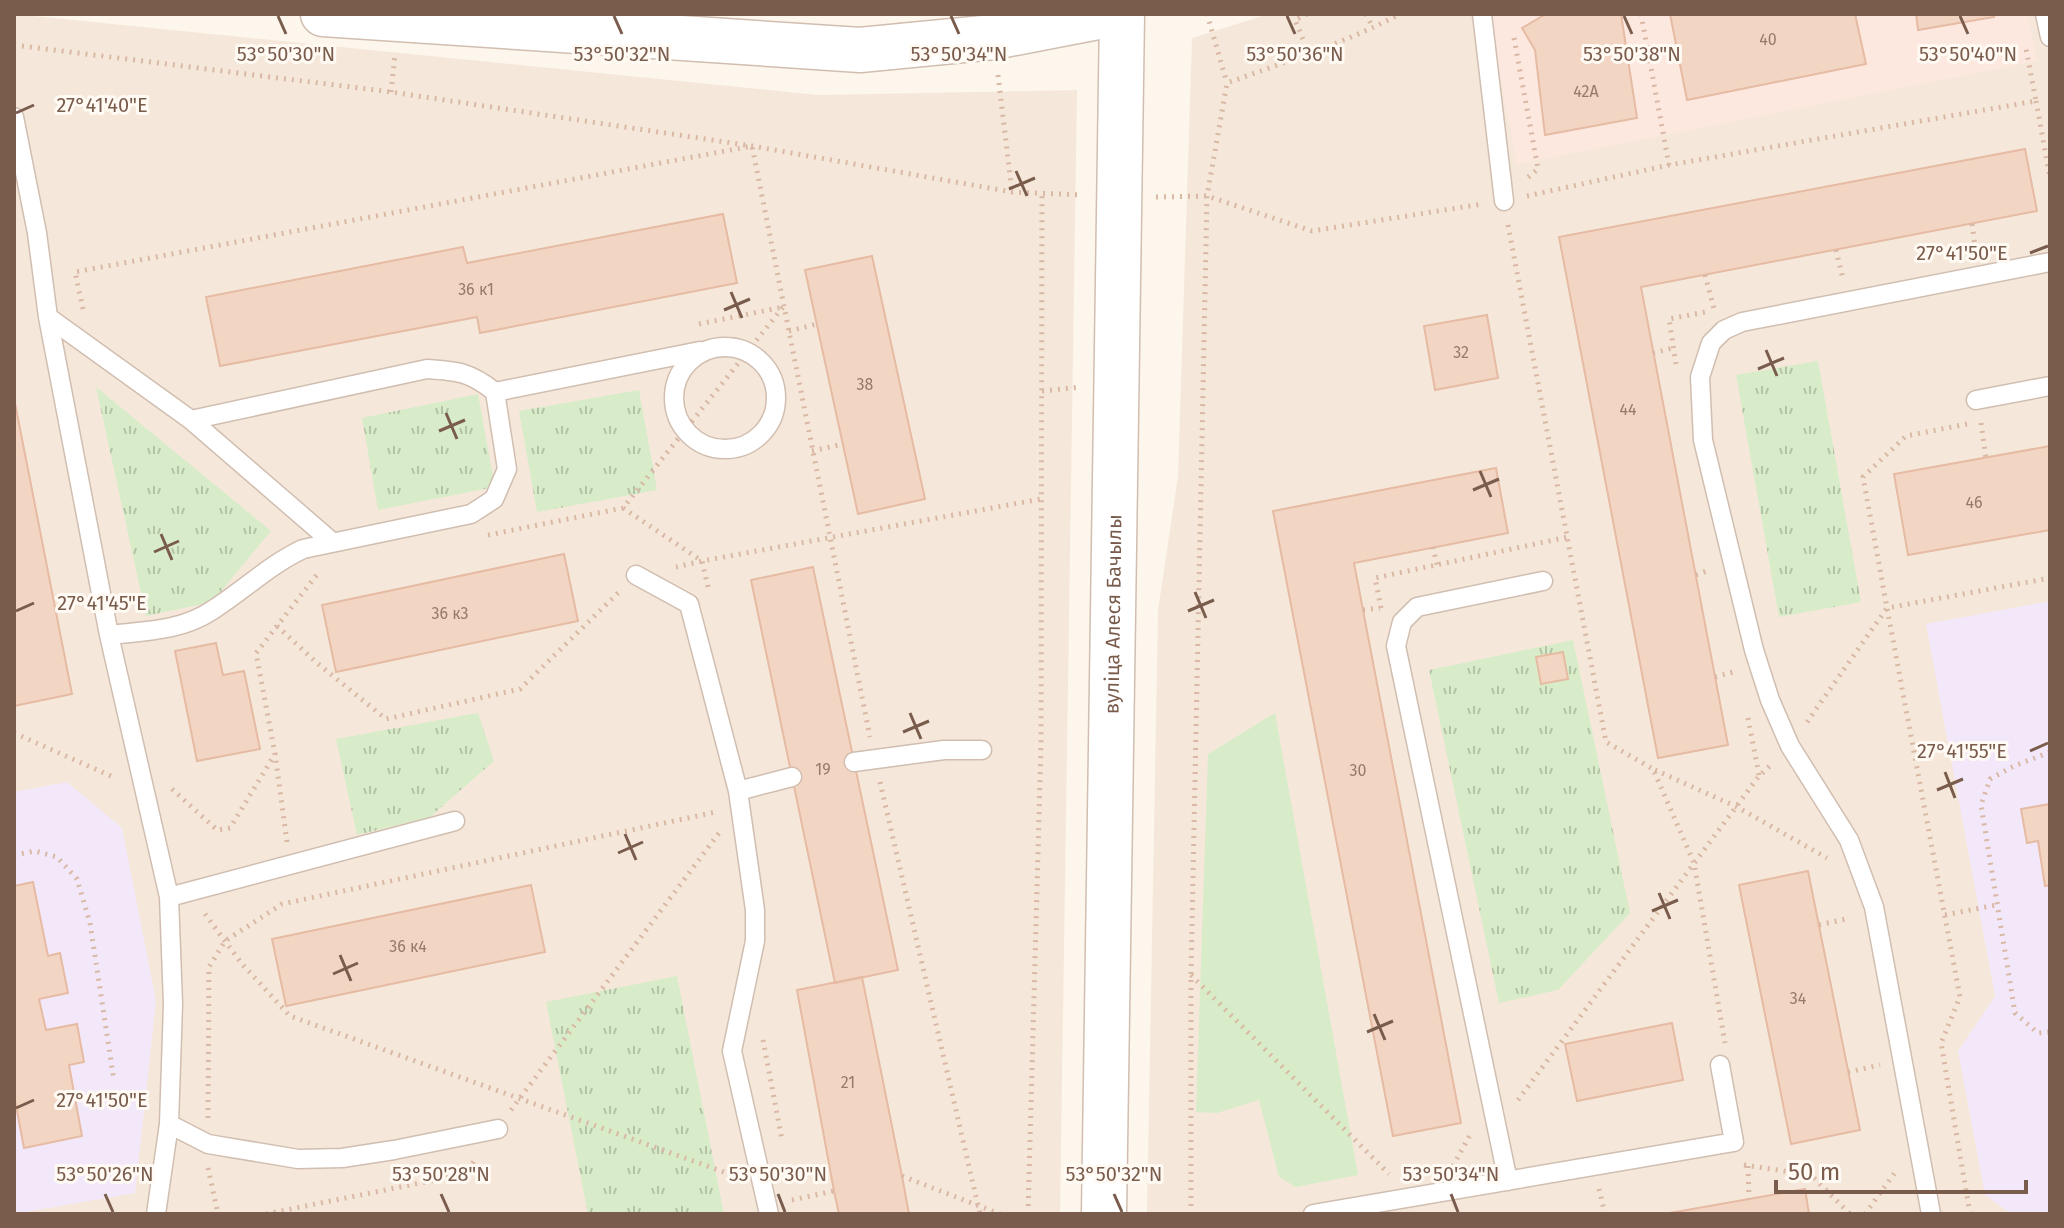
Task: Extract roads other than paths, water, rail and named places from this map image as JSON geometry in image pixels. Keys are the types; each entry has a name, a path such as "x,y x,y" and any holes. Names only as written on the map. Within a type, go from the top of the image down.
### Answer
{"street":[{"path":"345,15 860,50 994,37 1114,14"},
{"name":"вуліца Алеся Бачылы","path":"1104,1214 1122,14"}],"lane":[{"path":"1482,14 1504,201"},
{"path":"2045,14 2050,37"},
{"path":"14,117 37,233 48,317 109,635 169,897 173,1004 169,1124 156,1214"},
{"path":"1931,1214 1874,907 1849,840 1790,746 1770,700 1754,650 1703,440 1700,377 1711,343 1724,330 1742,322 2050,262"},
{"path":"48,317 191,420 331,541"},
{"path":"495,392 718,347 736,348 765,366 773,382 775,407 764,431 751,442 736,448 719,449 704,445 685,430 674,407 674,391 679,375 689,361 702,352 718,347"},
{"path":"109,635 172,628 209,613 279,560 303,549 471,514 494,499 507,469 495,392 476,376 457,371 427,369 191,420"},
{"path":"1976,400 2050,386"},
{"path":"636,575 689,604 738,799 755,910 755,941 732,1051 769,1214"},
{"path":"1508,1181 1396,646 1402,622 1417,607 1543,581"},
{"path":"854,762 944,750 982,750"},
{"path":"738,799 792,777"},
{"path":"169,897 455,821"},
{"path":"1313,1214 1734,1142 1720,1065"},
{"path":"169,1124 208,1144 298,1159 342,1158 498,1129"}]}
